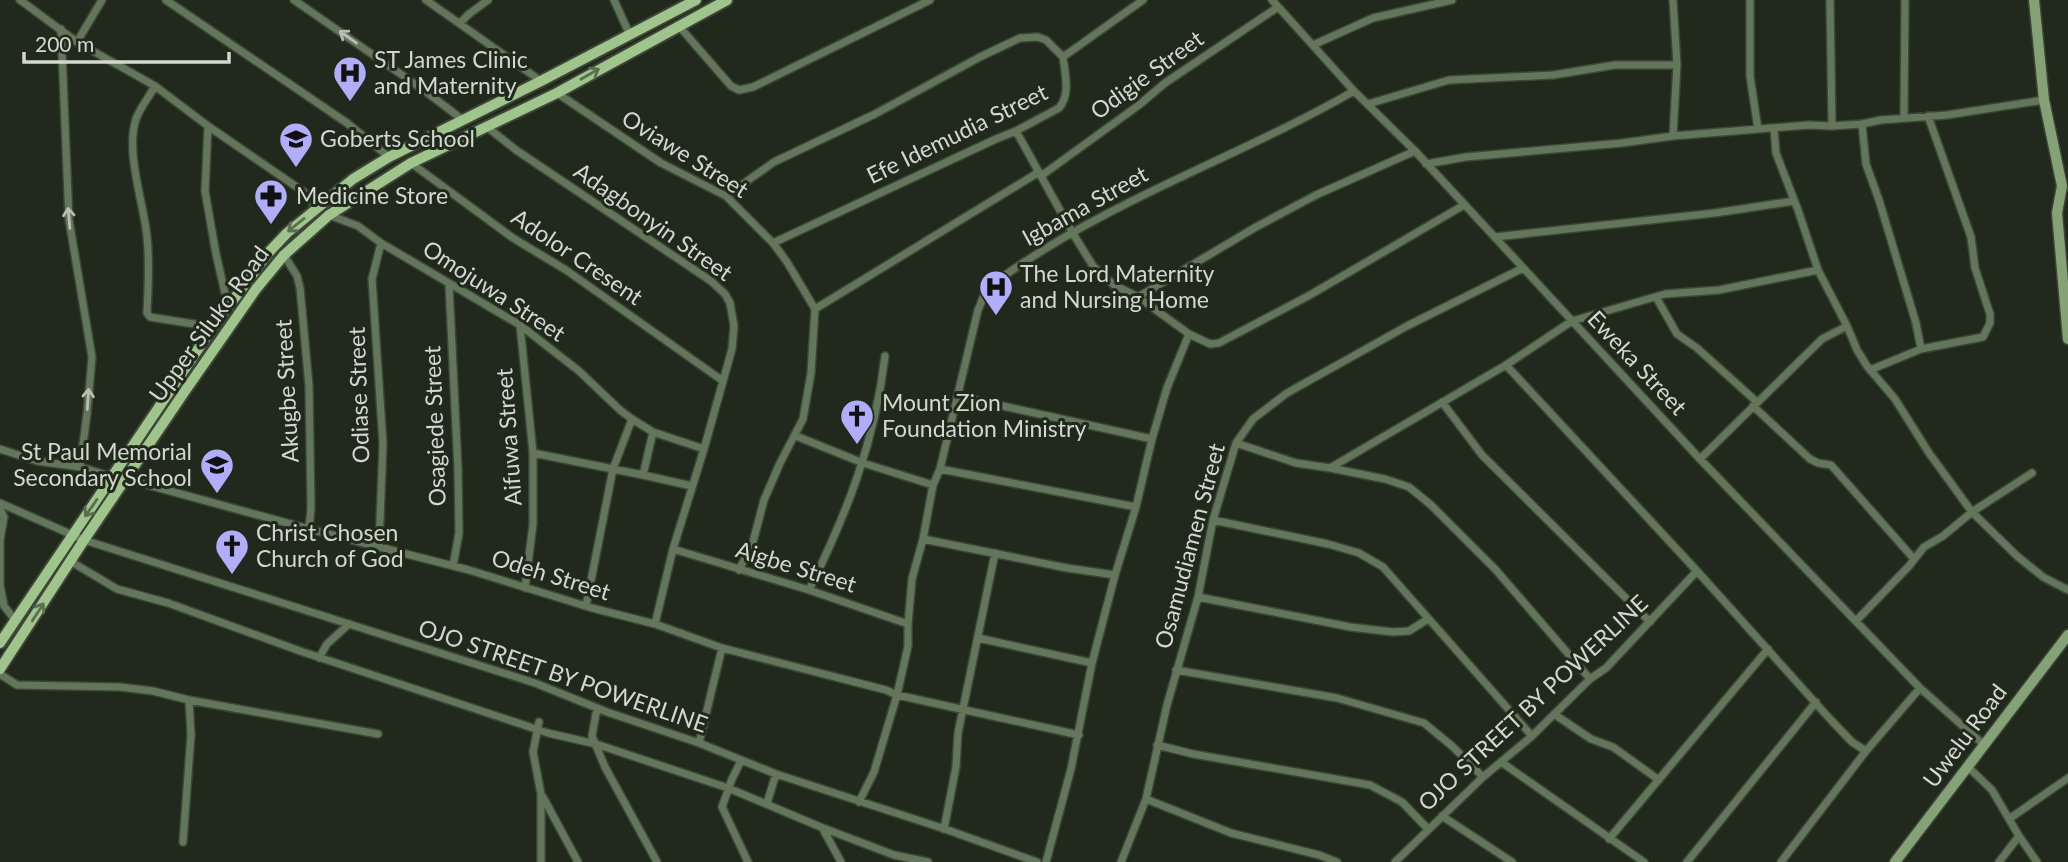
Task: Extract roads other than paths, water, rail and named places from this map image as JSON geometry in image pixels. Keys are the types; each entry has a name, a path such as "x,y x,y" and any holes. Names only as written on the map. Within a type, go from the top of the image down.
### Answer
{"main road":[{"name":"Upper Siluko Road","path":"0,671 71,561 78,537 113,477 213,327 268,253 287,233 353,179 389,157 696,0"},
{"name":"Upper Siluko Road","path":"0,643 78,537 126,479 256,289 284,255 329,215 411,163 557,93 727,0"}],"street":[{"path":"20,0 77,42 155,86 304,192 317,208"},
{"path":"77,42 102,0"},
{"path":"166,0 347,123 389,157"},
{"path":"294,0 463,120"},
{"path":"426,0 541,81"},
{"path":"460,23 488,0"},
{"path":"614,0 629,33"},
{"path":"678,25 731,86 740,90 753,87 930,0"},
{"name":"Efe Idemudia Street","path":"773,243 1016,131 1059,108 1064,102 1066,90 1063,57 1143,0"},
{"name":"Eweka Street","path":"1272,0 1354,91 1415,151 1700,458 1920,688 1983,744"},
{"path":"1313,45 1373,18 1452,0"},
{"path":"1673,0 1676,65 1674,136"},
{"path":"1750,0 1750,76 1758,129"},
{"path":"1830,0 1832,127"},
{"path":"1904,118 1905,0"},
{"path":"2034,0 2045,100 2062,186 2068,336"},
{"name":"Odigie Street","path":"815,309 1040,174 1139,105 1165,83 1278,7"},
{"path":"61,29 69,220 92,358 80,467"},
{"path":"726,196 774,162 875,114 939,78 1020,38 1038,37 1046,40 1063,57"},
{"path":"1368,104 1449,80 1553,75 1615,65 1676,65"},
{"path":"155,86 136,120 134,143 136,180 147,236 147,313 150,317 213,327"},
{"name":"Igbama Street","path":"859,802 874,772 897,695 908,646 912,579 933,485 940,469 978,310 985,295 1032,257 1072,232 1354,91"},
{"name":"Oviawe Street","path":"557,93 661,163 726,196 788,262 815,309"},
{"path":"1426,164 1466,157 1622,144 1674,136 1809,125 1832,127 1862,124 2045,100"},
{"path":"1870,370 1921,349 1983,337 1990,323 1990,314 1975,268 1971,237 1928,116"},
{"path":"1862,124 1866,164 1916,323 1921,349"},
{"path":"208,126 205,191 228,306"},
{"name":"Adagbonyin Street","path":"487,127 516,150 711,281 730,303 734,326 732,349 673,550 655,624"},
{"path":"1774,129 1776,153 1818,270 1857,350 1895,399 1929,453 1972,512 2043,578 2068,590"},
{"path":"1016,131 1093,267 1114,285 1138,297 1189,334 1210,344 1219,343 1310,295 1464,205"},
{"path":"1138,297 1292,208 1415,151"},
{"name":"Adolor Cresent","path":"411,163 513,238 585,283 723,381"},
{"path":"1495,237 1715,213 1794,201"},
{"name":"Omojuwa Street","path":"329,215 358,226 520,325 579,371 632,419 653,432 704,449"},
{"name":"Odiase Street","path":"379,546 383,444 372,279 382,243"},
{"name":"Akugbe Street","path":"284,255 297,276 300,288 309,387 312,508 309,529"},
{"name":"Osamudiamen Street","path":"1121,862 1146,799 1176,670 1198,597 1213,520 1236,443 1253,419 1287,393 1407,326 1523,268"},
{"path":"1329,468 1506,365 1572,321 1665,294 1719,290 1818,270"},
{"name":"Osagiede Street","path":"449,284 459,533 453,566"},
{"path":"1656,297 1677,334 1697,348 1810,459 1831,466 1914,559"},
{"path":"739,570 753,542 765,500 780,463 803,419 811,373 815,309"},
{"name":"Aifuwa Street","path":"520,325 533,453 533,524 525,588"},
{"path":"1700,458 1822,339 1847,326"},
{"path":"1046,862 1079,735 1092,663 1115,575 1167,388 1189,334"},
{"path":"809,590 835,536 863,463 885,356"},
{"path":"1506,365 1852,742 1867,751"},
{"path":"958,396 1152,439"},
{"path":"1443,402 1482,455 1650,622"},
{"path":"586,606 613,469 632,419"},
{"path":"643,475 653,432"},
{"path":"796,436 863,463 933,485"},
{"path":"1236,443 1296,463 1385,479 1409,487 1496,569 1590,679"},
{"path":"0,449 37,461 80,467 113,477"},
{"path":"533,453 692,486"},
{"path":"940,469 1136,506"},
{"path":"1856,621 1924,547 2032,473"},
{"name":"Odeh Street","path":"126,479 453,566 655,624 722,648 897,695 1079,735"},
{"name":"OJO STREET BY POWERLINE","path":"0,503 78,537 535,683 776,774 1037,862"},
{"path":"0,509 4,517 0,540 0,585 4,606 15,621"},
{"path":"1213,520 1328,544 1359,553 1383,568 1532,736"},
{"path":"923,539 1066,568 1115,575"},
{"name":"Aigbe Street","path":"673,550 809,590 908,624"},
{"path":"944,829 956,766 958,733 995,553"},
{"path":"71,561 117,589 168,603 319,658 538,725 568,739 596,744 728,788 894,855 928,862"},
{"name":"OJO STREET BY POWERLINE","path":"1395,862 1483,777 1532,736 1590,679 1606,668 1697,571"},
{"path":"1198,597 1350,627 1393,632 1409,631 1428,619"},
{"path":"319,658 327,644 349,624"},
{"name":"Uwelu Road","path":"1895,862 2068,635"},
{"path":"978,638 1092,663"},
{"path":"699,743 722,648"},
{"path":"1609,839 1768,649"},
{"path":"1176,670 1337,698 1424,723 1483,777"},
{"path":"0,671 9,681 18,685 120,687 153,691 378,734"},
{"path":"1781,862 1920,688"},
{"path":"184,842 191,735 189,700"},
{"path":"1686,862 1816,702"},
{"path":"597,708 592,736 605,767 657,862"},
{"path":"1554,714 1591,739 1613,747 1659,780"},
{"path":"538,725 533,752 541,794 541,862"},
{"path":"1157,745 1193,754 1370,785 1402,802 1428,829"},
{"path":"741,761 722,807 748,862"},
{"path":"1501,762 1644,862"},
{"path":"1966,766 1992,790 2037,862"},
{"path":"767,803 776,774"},
{"path":"2009,818 2068,779"},
{"path":"541,794 578,862"},
{"path":"1146,799 1231,833 1319,855 1336,862"},
{"path":"1442,816 1512,862"},
{"path":"823,828 841,862"},
{"path":"1999,862 2019,836"}],"place":[{"name":"ST James Clinic and Maternity","path":"350,103"},
{"name":"Goberts School","path":"296,169"},
{"name":"Medicine Store","path":"271,226"},
{"name":"The Lord Maternity and Nursing Home","path":"996,317"},
{"name":"Mount Zion Foundation Ministry","path":"857,446"},
{"name":"St Paul Memorial Secondary School","path":"217,495"},
{"name":"Christ Chosen Church of God","path":"232,576"}]}
